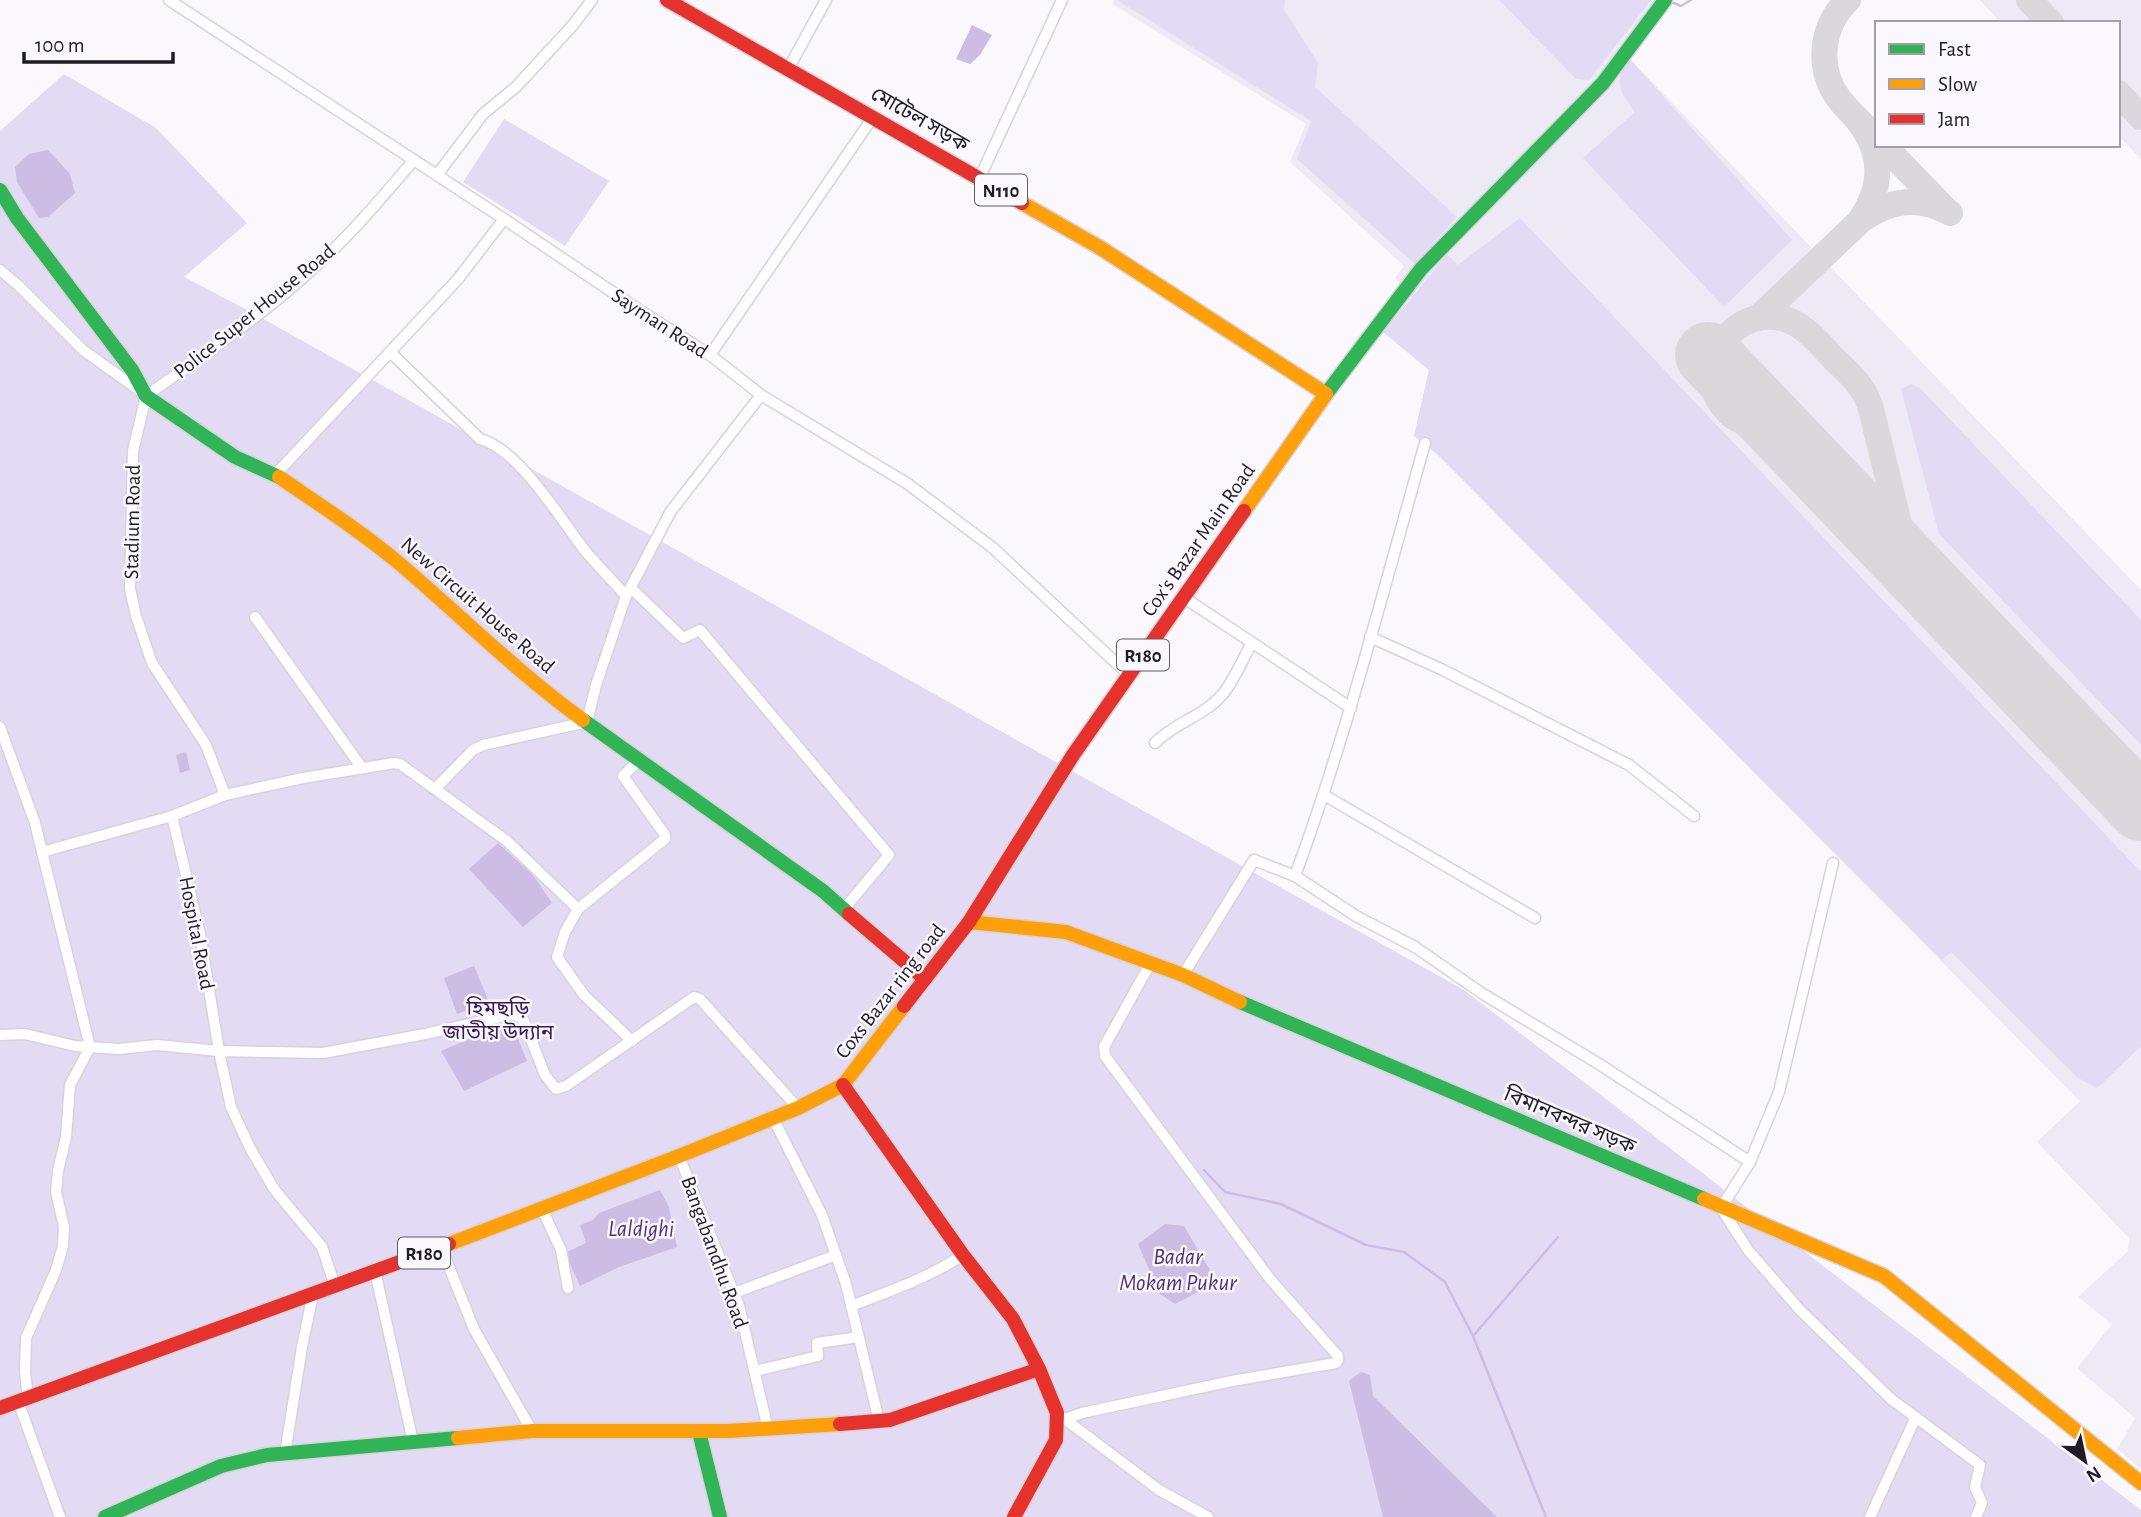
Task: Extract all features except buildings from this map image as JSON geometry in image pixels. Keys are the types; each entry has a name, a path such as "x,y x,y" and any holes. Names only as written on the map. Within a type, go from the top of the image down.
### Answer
{"main road":[{"name":"মোটেল সড়ক","path":"667,0 1099,247 1326,394"},
{"name":"Cox's Bazar Main Road","path":"969,922 1073,755 1326,394 1421,269 1603,83 1661,5"},
{"path":"0,190 17,218 132,370 146,396"},
{"name":"New Circuit House Road","path":"146,396 234,457 275,475 341,518 399,564 547,694 823,891 925,979"},
{"name":"বিমানবন্দর সড়ক","path":"969,922 1066,932 1183,975 1884,1276 2141,1483"},
{"name":"Coxs Bazar ring road","path":"844,1085 969,922"},
{"path":"844,1085 963,1255 1013,1319 1061,1416 1055,1440 1014,1517"},
{"name":"R180","path":"0,1408 542,1209 798,1108 844,1085"},
{"path":"105,1517 221,1466 256,1457 532,1431 699,1432 879,1421 956,1399 1039,1370"},
{"path":"699,1432 720,1517"}],"street":[{"name":"Sayman Road","path":"169,0 710,355 761,395 919,492 993,548 1129,675"},
{"path":"438,175 483,114 516,87 573,25 592,0"},
{"path":"788,69 826,0"},
{"path":"979,177 1062,0"},
{"path":"710,355 873,117"},
{"name":"Police Super House Road","path":"146,396 267,307 319,263 360,223 414,160"},
{"path":"275,475 458,279 504,219"},
{"name":"New Circuit House Road","path":"0,270 83,350 146,396"},
{"path":"390,352 480,439 496,445 518,466 554,507 587,553 629,592 683,638 700,631 889,855 844,909"},
{"path":"435,789 473,750 482,745 587,722 596,685 629,592 671,511 761,395"},
{"name":"Stadium Road","path":"146,396 133,451 130,589 152,663 206,745 225,794"},
{"path":"1295,876 1325,794 1351,708 1425,443"},
{"path":"1183,597 1351,708"},
{"path":"255,617 362,768"},
{"path":"1370,637 1441,669 1629,765 1694,816"},
{"path":"1155,743 1165,733 1222,695 1252,643"},
{"path":"0,727 35,823 90,1047 70,1085 66,1137 58,1171 57,1192 64,1227 63,1246 56,1270 26,1338 23,1399 60,1517"},
{"path":"632,1041 584,995 557,957 565,932 578,909 665,839 665,835 623,776 638,761"},
{"path":"42,852 172,816 225,794 394,763 507,841 578,909"},
{"path":"1325,794 1535,918"},
{"name":"Hospital Road","path":"172,816 200,934 231,1107 250,1148 274,1189 322,1248 335,1286"},
{"path":"1183,975 1254,860 1295,876 1356,916 1415,947 1483,994 1599,1064 1750,1162"},
{"path":"1833,863 1779,1091 1750,1162 1721,1208 1748,1250 1798,1309 1891,1399 1980,1465 1975,1487 1982,1503 1976,1517"},
{"path":"1061,1416 1336,1363 1338,1360 1338,1356 1270,1279 1105,1056 1104,1047 1150,964"},
{"path":"0,1035 25,1034 75,1046 119,1049 157,1045 219,1051 323,1053 514,1014 523,1019 545,1076 556,1090 566,1086 694,997 700,999 798,1108"},
{"path":"773,1118 822,1215 836,1255 879,1421"},
{"name":"Bangabandhu Road","path":"680,1156 734,1293 768,1429"},
{"path":"542,1209 561,1250 568,1288"},
{"path":"441,1247 474,1329 532,1431"},
{"path":"734,1293 836,1255"},
{"path":"851,1306 939,1271 963,1255"},
{"path":"376,1271 413,1442"},
{"path":"285,1454 313,1294"},
{"path":"755,1371 818,1356 817,1343 859,1337"},
{"path":"1061,1416 1158,1490 1208,1517"},
{"path":"1870,1517 1916,1418"}],"shaded area":[{"path":"1114,0 1657,0 1629,58 2141,590 2141,1469 2117,1449 2135,1418 2077,1368 2112,1324 2078,1297 2128,1251 2129,1238 2037,1142 2080,1101 1437,454 1414,436 1429,370 1383,332 1412,297 1395,278 1404,266 1290,162 1306,124 1112,4"},
{"path":"1980,0 2141,0 2141,159 2120,137 2120,21 1999,21"}],"green space":[{"path":"1117,0 1285,0 1284,10 1318,63 1315,87 1457,217 1415,264 1297,159 1311,121"},
{"path":"1499,0 1651,0 1589,80 1576,79"},
{"path":"1629,58 1792,240 1724,307 1583,158 1635,112 1620,86 1621,74"},
{"name":"হিমছড়ি জাতীয় উদ্যান","path":"64,74 156,128 247,223 184,277 1464,990 2141,1510 2141,1517 0,1517 0,131"},
{"path":"504,119 609,181 565,246 463,182"},
{"path":"1520,218 2141,872 2141,1046 2097,1088 2078,1078 1951,952 1942,960 1437,454 1414,436 1429,370 1383,332 1447,255 1458,265"},
{"path":"1911,384 1921,389 2141,620 2141,745 1939,534 1901,389"}],"water":[{"path":"972,25 992,35 980,55 970,64 956,59"},
{"path":"48,150 70,174 75,193 48,217 39,218 17,182 15,167 29,154"},
{"path":"186,752 190,770 180,773 176,755"},
{"path":"498,843 533,875 552,903 523,927 469,869"},
{"path":"474,966 489,1002 457,1014 444,978"},
{"path":"511,1021 527,1061 464,1091 441,1051"},
{"name":"Laldighi","path":"660,1190 669,1207 677,1247 619,1267 580,1286 565,1253 586,1243 580,1225 593,1220 599,1213"},
{"name":"Badar Mokam Pukur","path":"1165,1224 1184,1226 1217,1282 1175,1304 1160,1294 1138,1244"},
{"path":"1361,1372 1370,1375 1373,1396 1497,1517 1383,1517 1349,1381"}],"waterway":[{"path":"1669,1 1681,6 1691,0"},
{"path":"1204,1170 1225,1192 1281,1204 1366,1245 1404,1252 1445,1282 1473,1336 1546,1517"},
{"path":"1474,1335 1558,1237"}],"taxiway":[{"path":"1848,0 1839,10 1827,35 1827,74 1839,99 1869,131"},
{"path":"2029,0 2049,21"},
{"path":"2120,95 2141,117"},
{"path":"1758,318 1859,222 1867,209 1876,183 1876,157 1872,144 1856,118"},
{"path":"1885,147 1945,209"},
{"path":"1860,221 1882,208 1904,202 1927,204 1950,213"},
{"path":"1786,437 1735,417 1728,412 1717,395 1712,377 1715,359 1722,343 1734,329 1750,320 1768,316 1795,323 1812,336 1861,387 1871,409 1905,548 1922,579"}],"runway":[{"path":"1708,355 2141,808"}],"traffic: fast":[{"path":"1326,394 1421,269 1603,83 1665,0"},
{"path":"0,190 17,218 132,370 146,396 235,457 279,477"},
{"path":"583,720 823,891 849,914"},
{"path":"1240,1002 1704,1199"},
{"path":"699,1432 720,1517"},
{"path":"105,1517 221,1466 267,1455 458,1438"}],"traffic: slow":[{"path":"1022,203 1099,247 1326,394"},
{"path":"1244,511 1326,394"},
{"path":"279,477 386,552 513,664 583,720"},
{"path":"969,922 1066,932 1183,975 1240,1002"},
{"path":"449,1244 798,1108 843,1085 904,1006"},
{"path":"1704,1199 1884,1276 2141,1483"},
{"path":"458,1438 532,1431 729,1431 840,1424"}],"traffic: jam":[{"path":"667,0 1022,203"},
{"path":"904,1006 969,922 1073,755 1244,511"},
{"path":"849,914 925,979"},
{"path":"843,1085 963,1255 1013,1319 1039,1369 1057,1413 1056,1440 1014,1517"},
{"path":"0,1408 449,1244"},
{"path":"840,1424 890,1420 1039,1369"}]}
